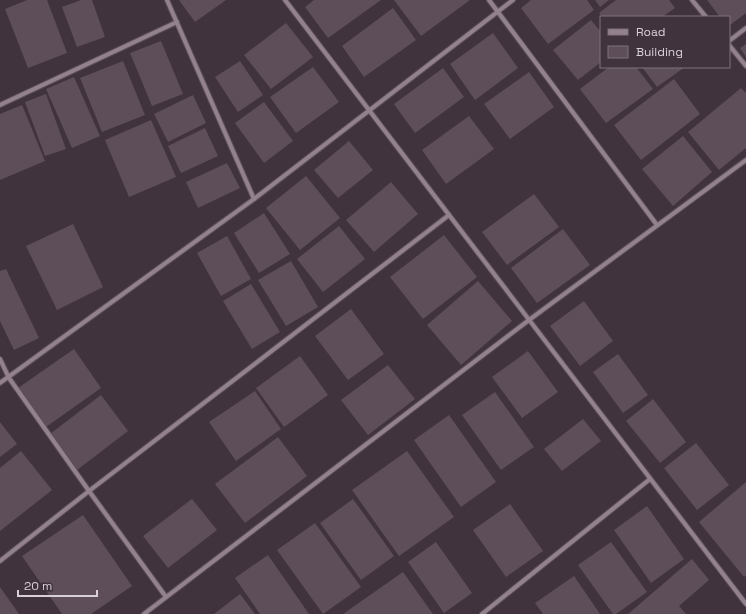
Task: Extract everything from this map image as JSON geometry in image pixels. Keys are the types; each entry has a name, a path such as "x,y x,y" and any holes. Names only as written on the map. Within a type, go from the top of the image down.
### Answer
{"street":[{"path":"167,0 254,198"},
{"path":"285,0 746,604"},
{"path":"489,0 657,225"},
{"path":"0,383 9,378 254,198 513,0"},
{"path":"692,0 705,16"},
{"path":"0,105 177,22"},
{"path":"730,40 746,28"},
{"path":"730,46 746,66"},
{"path":"144,614 529,320 746,160"},
{"path":"0,561 449,215"},
{"path":"0,359 9,378 166,597"},
{"path":"482,614 650,479"}],"building":[{"path":"27,0 47,0 67,53 28,68 5,9"},
{"path":"81,0 92,0 105,37 77,47 62,7"},
{"path":"179,0 226,0 195,22"},
{"path":"314,0 381,0 328,38 305,7"},
{"path":"394,0 470,0 421,36"},
{"path":"531,0 587,0 594,10 548,44 521,8"},
{"path":"595,0 609,0 600,7"},
{"path":"616,0 669,0 675,8 663,16 601,16 599,13"},
{"path":"707,0 746,0 746,13 730,25 730,16 719,16"},
{"path":"393,8 416,40 364,77 342,46"},
{"path":"591,20 600,31 600,63 578,80 553,50"},
{"path":"286,23 313,57 271,89 244,55"},
{"path":"493,33 518,68 475,100 450,64"},
{"path":"161,41 183,94 152,106 130,53"},
{"path":"746,44 746,57 740,48"},
{"path":"123,61 145,115 102,132 80,78"},
{"path":"240,61 263,95 238,112 215,77"},
{"path":"313,67 339,102 296,133 270,97"},
{"path":"443,68 464,97 415,133 394,104"},
{"path":"608,68 637,68 653,89 606,123 580,89"},
{"path":"643,68 684,68 657,87"},
{"path":"529,72 554,107 510,139 484,104"},
{"path":"74,77 100,136 72,148 46,89"},
{"path":"674,79 700,114 641,160 614,125"},
{"path":"741,88 746,93 746,148 719,170 688,132"},
{"path":"46,94 66,149 45,156 25,102"},
{"path":"193,95 206,123 168,142 154,114"},
{"path":"264,102 293,141 264,163 235,123"},
{"path":"22,105 45,161 0,180 0,114"},
{"path":"469,116 494,149 446,184 422,150"},
{"path":"151,120 176,177 129,197 105,140"},
{"path":"205,128 218,156 181,173 168,146"},
{"path":"683,136 712,172 673,206 642,169"},
{"path":"349,141 373,170 338,198 314,170"},
{"path":"227,163 240,188 198,208 186,182"},
{"path":"306,176 340,218 300,250 266,208"},
{"path":"391,182 418,214 374,252 346,220"},
{"path":"534,194 559,227 507,265 482,232"},
{"path":"264,213 290,254 259,273 234,233"},
{"path":"73,224 103,287 57,310 26,246"},
{"path":"339,226 365,259 323,292 297,259"},
{"path":"563,229 590,265 537,303 511,268"},
{"path":"444,235 477,277 423,319 390,277"},
{"path":"227,236 251,279 221,296 197,253"},
{"path":"291,261 318,307 286,326 258,280"},
{"path":"6,269 39,338 14,350 0,321 0,271"},
{"path":"478,281 512,321 461,365 427,325"},
{"path":"251,284 280,332 252,349 223,301"},
{"path":"584,301 613,341 580,366 550,326"},
{"path":"351,309 384,354 348,380 315,336"},
{"path":"74,349 101,388 46,427 18,388"},
{"path":"528,351 558,392 522,418 492,377"},
{"path":"618,354 648,395 623,413 593,372"},
{"path":"300,356 328,395 284,427 256,388"},
{"path":"388,365 415,399 368,435 341,400"},
{"path":"255,391 281,429 236,461 209,422"},
{"path":"495,392 534,447 501,470 462,415"},
{"path":"101,395 128,431 77,470 50,434"},
{"path":"653,399 686,442 660,463 626,421"},
{"path":"449,415 496,482 461,507 414,440"},
{"path":"583,419 601,441 562,471 544,449"},
{"path":"0,422 17,444 0,457"},
{"path":"278,437 307,476 245,523 215,484"},
{"path":"696,443 729,485 697,510 664,468"},
{"path":"21,451 52,490 0,531 0,468"},
{"path":"407,451 454,517 399,556 352,490"},
{"path":"746,482 746,575 744,577 699,522"},
{"path":"192,499 217,530 168,568 143,536"},
{"path":"353,499 394,556 361,580 320,523"},
{"path":"510,504 543,551 506,577 473,530"},
{"path":"647,506 684,559 651,583 614,530"},
{"path":"83,515 132,586 91,614 62,614 22,556"},
{"path":"315,523 361,587 323,614 277,550"},
{"path":"436,542 472,593 444,613 408,562"},
{"path":"611,542 647,592 616,614 613,614 578,565"},
{"path":"268,555 309,614 260,614 235,578"},
{"path":"692,559 709,580 679,606 686,614 628,614"},
{"path":"403,572 433,614 343,614"},
{"path":"574,576 600,614 543,614 535,603"},
{"path":"0,587 19,614 0,614"},
{"path":"240,594 255,614 214,614"}]}
